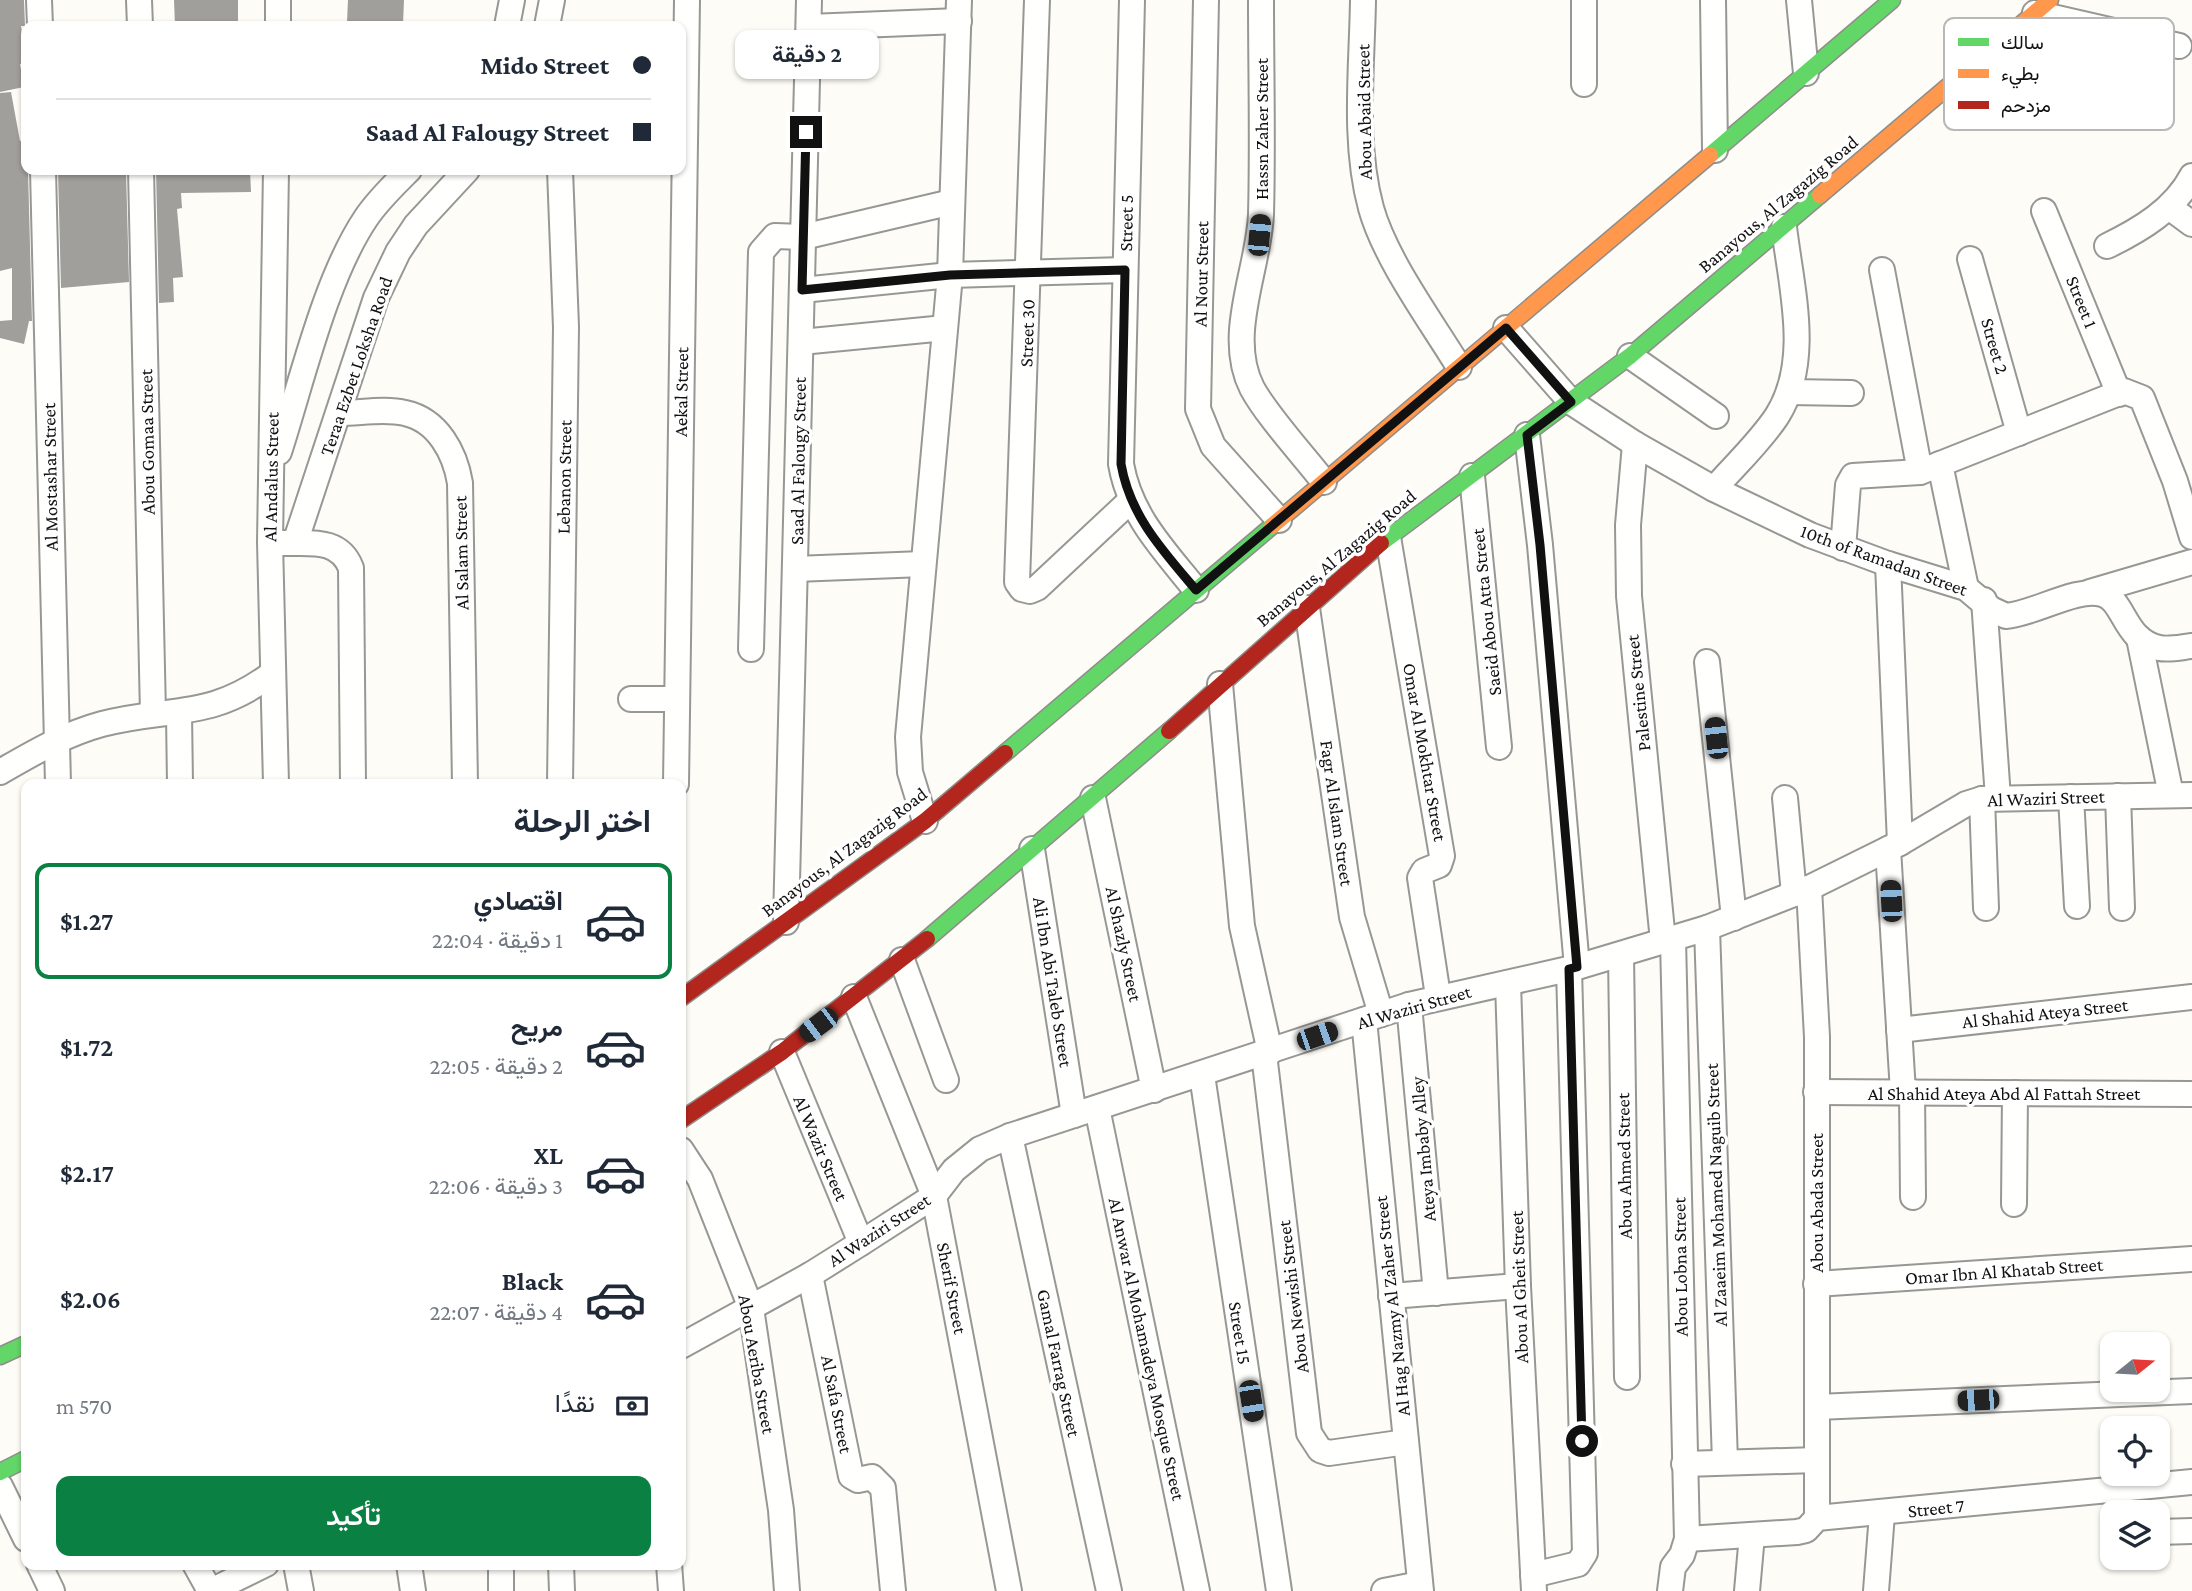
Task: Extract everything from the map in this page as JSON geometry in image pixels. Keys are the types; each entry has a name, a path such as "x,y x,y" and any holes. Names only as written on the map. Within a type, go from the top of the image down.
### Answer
{"main road":[{"name":"Banayous, Al Zagazig Road","path":"686,994 925,821 1892,0"},
{"name":"Banayous, Al Zagazig Road","path":"2029,18 2043,6"},
{"name":"Banayous, Al Zagazig Road","path":"686,1117 782,1052 902,960 1093,798 1388,537 1630,356 1944,90"},
{"path":"0,1356 21,1346"},
{"path":"0,1472 21,1462"}],"street":[{"path":"39,0 40,21"},
{"path":"139,0 140,21"},
{"path":"278,0 278,21"},
{"path":"508,21 512,0"},
{"path":"548,21 552,0"},
{"path":"552,0 554,21"},
{"name":"Aekal Street","path":"686,64 687,0"},
{"name":"Saad Al Falougy Street","path":"786,922 809,0"},
{"name":"Street 30","path":"1037,0 1030,273 1027,585 1130,501"},
{"name":"Street 5","path":"1132,0 1121,464 1130,501 1144,526 1196,590"},
{"name":"Al Nour Street","path":"1206,0 1198,409 1213,446 1279,520"},
{"name":"Hassn Zaher Street","path":"1261,0 1261,216 1258,254 1244,315 1245,364 1252,388 1324,482"},
{"name":"Abou Abaid Street","path":"1363,0 1362,150 1371,210 1382,239 1459,367"},
{"path":"1584,0 1584,84"},
{"path":"1713,0 1715,150"},
{"path":"1800,0 1806,73"},
{"path":"2043,6 2084,18"},
{"path":"809,27 959,11 950,275 908,737 910,772 925,821"},
{"path":"2174,45 2179,46"},
{"name":"Al Mostashar Street","path":"43,175 58,779"},
{"name":"Abou Gomaa Street","path":"141,175 153,714"},
{"name":"Al Andalus Street","path":"276,175 270,542 276,779"},
{"path":"271,475 340,267 366,219 405,175"},
{"name":"Teraa Ezbet Loksha Road","path":"295,543 376,298 398,252 416,225 462,175"},
{"name":"Lebanon Street","path":"560,175 566,327 560,779"},
{"name":"Aekal Street","path":"676,779 684,175"},
{"path":"2106,246 2140,230 2169,207 2192,176"},
{"path":"751,649 760,259 764,245 775,236 803,237 952,202"},
{"path":"2169,207 2192,224"},
{"name":"Street 1","path":"2044,211 2119,394"},
{"path":"1714,489 1777,416 1789,392 1797,359 1784,227"},
{"name":"Street 2","path":"1970,259 2019,433"},
{"path":"802,290 950,275 1125,270"},
{"path":"1882,270 1930,468 1975,594 1990,799 1986,908"},
{"path":"801,342 945,328"},
{"name":"10th of Ramadan Street","path":"1506,328 1571,402 1635,444 1714,489 1843,548 1975,594 1998,614 2014,615 2192,562"},
{"path":"1630,356 1716,416"},
{"path":"1843,548 1848,485 1853,476 1930,468 2131,391 2142,398 2184,474 2192,537"},
{"path":"1789,392 1851,393"},
{"name":"Al Salam Street","path":"339,413 404,412 435,430 455,459 460,483 465,779"},
{"path":"1527,435 1540,545 1573,968 1585,1553 1577,1564 1533,1583"},
{"name":"Palestine Street","path":"1635,444 1628,525 1629,596 1668,940"},
{"name":"Saeid Abou Atta Street","path":"1472,476 1499,747"},
{"name":"Omar Al Mokhtar Street","path":"1388,537 1442,856 1439,865 1424,871 1420,878 1438,996"},
{"path":"270,542 335,547 343,552 351,568 353,779"},
{"path":"795,569 923,564"},
{"path":"1888,564 1899,1030 1907,1092 1913,1198"},
{"path":"2089,593 2106,595 2113,600 2129,629 2139,638 2162,649 2192,646"},
{"name":"Fagr Al Islam Street","path":"1307,608 1352,916 1372,1017"},
{"path":"2139,638 2182,795"},
{"path":"1707,662 1734,918"},
{"path":"0,772 56,740 103,724 153,714 179,713 229,700 273,673"},
{"name":"Abou Newishi Street","path":"1220,684 1242,926 1267,1053 1309,1433 1320,1450 1329,1453 1406,1442"},
{"path":"631,699 676,699"},
{"path":"179,713 180,779"},
{"name":"Al Waziri Street","path":"686,1343 810,1275 861,1243 934,1196 954,1170 980,1149 1010,1136 1438,996 1573,968 1707,928 1802,891 1894,846 1966,804 1990,799 2182,795"},
{"path":"2118,796 2122,908"},
{"path":"2071,797 2077,906"},
{"name":"Al Shazly Street","path":"1093,798 1154,1090"},
{"name":"Abou Abada Street","path":"1785,798 1815,984 1817,1518"},
{"name":"Ali Ibn Abi Taleb Street","path":"1032,849 1085,1111"},
{"name":"Al Zaaeim Mohamed Naguib Street","path":"1707,928 1725,1462"},
{"name":"Abou Lobna Street","path":"1668,940 1686,1539 1682,1555 1673,1567 1670,1591"},
{"name":"Abou Ahmed Street","path":"1621,955 1627,1377"},
{"path":"902,960 946,1080"},
{"name":"Abou Al Gheit Street","path":"1508,983 1518,1286 1533,1583"},
{"name":"Sherif Street","path":"854,997 934,1196 1009,1591"},
{"name":"Al Shahid Ateya Street","path":"1899,1030 2192,997"},
{"name":"Ateya Imbaby Alley","path":"1409,1005 1436,1293"},
{"name":"Al Hag Nazmy Al Zaher Street","path":"1372,1017 1391,1296 1421,1587"},
{"name":"Al Wazir Street","path":"782,1052 861,1243"},
{"name":"Street 15","path":"1202,1074 1279,1591"},
{"name":"Al Shahid Ateya Abd Al Fattah Street","path":"1816,1092 2192,1094"},
{"path":"2014,1204 2015,1093"},
{"name":"Al Anwar Al Mohamadeya Mosque Street","path":"1085,1111 1197,1591"},
{"name":"Gamal Farrag Street","path":"1010,1136 1109,1591"},
{"name":"Abou Aeriba Street","path":"686,1158 700,1180 751,1308 781,1510 788,1591"},
{"name":"Omar Ibn Al Khatab Street","path":"1816,1284 2192,1259"},
{"name":"Al Safa Street","path":"810,1275 851,1476 858,1480 872,1477 883,1488 893,1591"},
{"path":"1391,1296 1518,1286"},
{"path":"1817,1407 2192,1391"},
{"path":"1684,1464 1817,1460"},
{"name":"Street 7","path":"1686,1539 1802,1532 1817,1518 1882,1514 2192,1482"},
{"path":"0,1486 21,1529"},
{"path":"1876,1591 1882,1514"},
{"path":"2170,1532 2192,1531"},
{"path":"1747,1591 1752,1535"},
{"path":"42,1570 52,1591"},
{"path":"198,1570 210,1591 254,1570"},
{"path":"297,1570 301,1591"},
{"path":"410,1570 412,1591"},
{"path":"500,1570 501,1591"},
{"path":"561,1570 562,1591"},
{"path":"670,1570 671,1591"},
{"path":"1384,1591 1421,1587"}],"building":[{"path":"0,0 24,0 25,21 21,21 21,88 0,92"},
{"path":"174,0 238,0 238,21 175,21"},
{"path":"348,0 404,0 403,21 347,21"},
{"path":"11,92 21,141 21,175 28,175 32,321 29,321 24,344 0,338 0,321 12,320 12,268 0,271 0,93"},
{"path":"58,175 126,175 129,282 61,288"},
{"path":"156,175 250,175 251,192 181,193 182,208 177,209 183,277 173,278 174,302 159,303"}],"traffic: fast":[{"path":"1710,155 1892,0"},
{"path":"1381,543 1630,356 1820,195"},
{"path":"1005,753 1272,526"},
{"path":"927,939 1169,731"},
{"path":"0,1356 21,1346"},
{"path":"0,1472 21,1462"}],"traffic: slow":[{"path":"2029,18 2050,0"},
{"path":"1820,195 1944,90"},
{"path":"1272,526 1710,155"}],"traffic: jam":[{"path":"1169,731 1381,543"},
{"path":"686,994 925,821 1005,753"},
{"path":"686,1117 782,1052 927,939"}],"route":[{"path":"806,132 802,290 950,275 1125,270 1121,464 1124,483 1130,501 1144,526 1196,590 1506,328 1571,402 1527,435 1540,545 1577,967 1569,969 1582,1441"}]}
